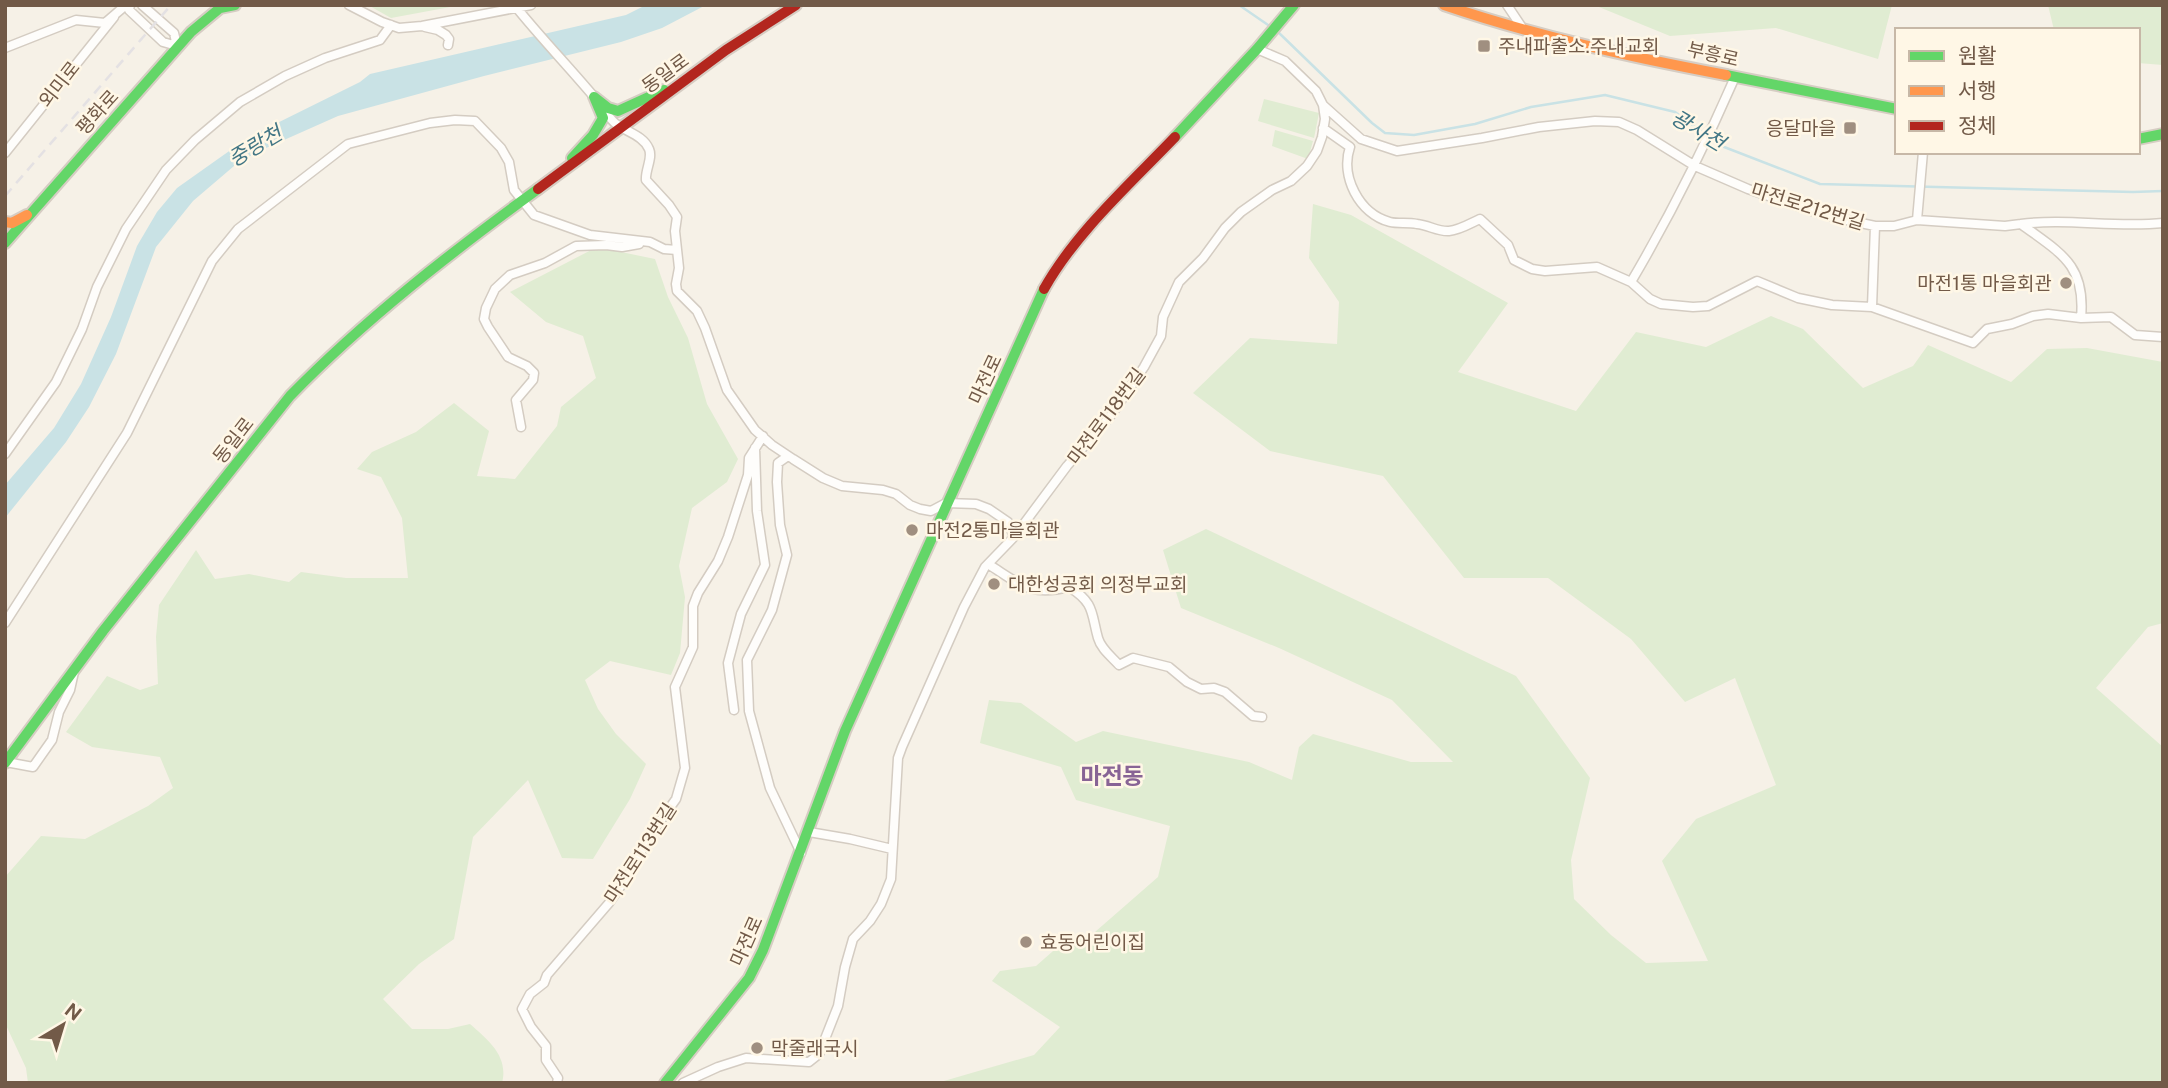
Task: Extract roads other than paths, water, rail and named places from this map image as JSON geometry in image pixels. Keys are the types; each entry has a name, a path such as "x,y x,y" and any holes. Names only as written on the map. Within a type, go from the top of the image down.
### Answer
{"street":[{"name":"외미로","path":"5,153 114,17 128,5"},
{"path":"128,5 129,10 163,42 177,46 174,33 142,5"},
{"name":"평화로","path":"5,243 177,46 221,7 235,5"},
{"path":"349,5 399,28 531,5"},
{"name":"동일로","path":"6,762 103,631 290,396 324,361 538,188 726,50 796,5"},
{"name":"마전로","path":"664,1083 749,978 763,950 845,731 1038,299 1055,269 1088,229 1260,46 1294,5"},
{"path":"1507,5 1523,30"},
{"name":"부흥로","path":"1448,6 1523,30 1735,77 1895,109"},
{"path":"516,7 611,119 648,146 650,154 645,171 646,180 677,217 677,290 697,312 734,402 763,436 788,456 823,478 842,486 883,490 896,494 920,509 931,511 946,503 976,505 989,509 1008,522 1014,537"},
{"path":"5,48 64,23 76,20 105,23 114,17"},
{"path":"5,454 56,382 82,329 97,287 126,229 166,170 195,140 240,102 285,76 325,58 380,40 391,25"},
{"path":"422,26 446,34 448,45"},
{"path":"1260,46 1285,61 1316,91 1323,105"},
{"path":"1631,282 1656,241 1696,163 1735,77"},
{"path":"594,97 615,111 622,112 629,106 686,79"},
{"path":"560,173 601,124 603,118 594,97"},
{"name":"마전로118번길","path":"683,1083 746,1058 809,1062 819,1055 838,1006 853,939 881,904 891,879 898,758 964,607 988,564 1014,537 1075,456 1112,414 1144,367 1161,336 1163,317 1179,282 1241,212 1291,180 1307,166 1317,151 1325,119 1323,105"},
{"name":"마전로212번길","path":"1323,105 1361,139 1397,151 1539,127 1594,121 1619,122 1748,189 1812,211 1875,226 1894,226 1917,220 2005,226 2047,221 2072,224 2163,223"},
{"path":"5,624 127,433 212,261 238,229 348,144 430,123 475,121 502,148 509,163 514,190 534,215 590,235 650,242 664,249 677,250"},
{"path":"1323,128 1350,147 1346,159 1347,176 1360,201 1379,217 1389,222 1418,224 1447,232 1480,219 1508,245 1514,260 1532,269 1552,271 1597,267 1631,282 1650,299 1661,304 1707,306 1757,282 1798,298 1832,305 1872,307 1973,343 1987,329 2048,314 2081,318 2111,317 2135,335 2163,337"},
{"path":"2140,139 2163,134"},
{"path":"1917,220 1923,154"},
{"path":"5,222 12,223 33,212"},
{"path":"2021,224 2064,256 2078,276 2082,292 2081,318"},
{"path":"1872,307 1875,226"},
{"path":"521,427 516,400 533,380 534,373 527,366 508,358 484,319 486,307 495,289 510,275 545,263 576,246 622,247 650,242"},
{"name":"마전로113번길","path":"557,1083 558,1078 546,1060 546,1046 531,1027 522,1009 530,993 544,983 547,975 608,903 676,799 685,768 675,687 693,647 693,606 728,537 748,475 749,458 763,436"},
{"path":"734,710 728,663 741,614 765,565 757,511 755,448"},
{"path":"788,456 778,463 777,482 780,525 787,555 772,610 747,660 749,710 759,749 770,788 800,853"},
{"path":"988,564 1034,590 1045,592 1069,587 1076,591 1092,610 1098,639 1103,648 1119,665 1133,657 1163,665 1201,689 1214,688 1225,692 1253,716 1262,717"},
{"path":"6,762 33,767 41,758 52,740 74,672"},
{"path":"809,832 892,849"}],"water":[{"name":"중랑천","path":"646,5 706,5 662,28 621,42 338,116 257,152 234,166 193,201 156,247 116,354 89,407 66,442 5,518 5,485 54,428 81,384 111,317 137,246 157,212 177,188 249,137 360,82 370,74 626,15"}],"waterway":[{"name":"광사천","path":"1239,5 1271,27"},
{"name":"광사천","path":"1277,31 1385,133 1414,135 1475,124 1531,107 1605,95 1675,112 1705,134"},
{"name":"광사천","path":"1710,138 1719,145 1820,184 2163,191"}],"railway":[{"path":"5,196 171,5"}],"place":[{"name":"주내파출소.주내교회","path":"1484,46"},
{"name":"응달마을","path":"1850,128"},
{"name":"마전1통 마을회관","path":"2066,283"},
{"name":"마전2통마을회관","path":"912,530"},
{"name":"대한성공회 의정부교회","path":"994,584"},
{"name":"효동어린이집","path":"1026,942"},
{"name":"막줄래국시","path":"757,1048"}],"district":[{"name":"마전동","path":"1112,775"}]}
